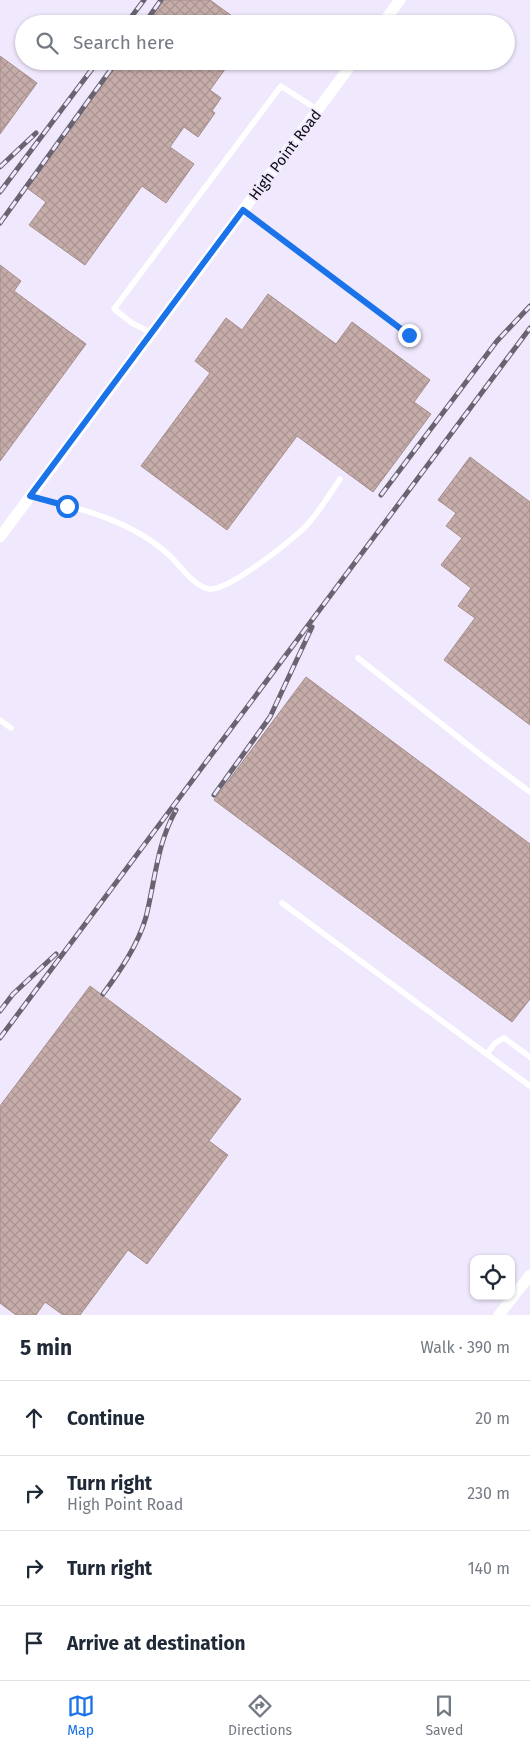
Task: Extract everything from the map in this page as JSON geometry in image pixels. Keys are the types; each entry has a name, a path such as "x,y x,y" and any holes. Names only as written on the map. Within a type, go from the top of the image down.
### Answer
{"street":[{"path":"389,15 400,0"},
{"name":"High Point Road","path":"1,532 30,496 347,70"},
{"path":"499,1315 530,1275"}],"lane":[{"path":"152,333 132,323 114,309 281,86 318,110"},
{"path":"243,210 409,335"},
{"path":"30,496 106,517 124,526 169,554 187,575 209,589 220,587 239,579 305,527 340,479"},
{"path":"358,658 530,792"},
{"path":"0,720 11,728"},
{"path":"282,903 530,1086"},
{"path":"487,1054 495,1043 504,1038 530,1056"}],"building":[{"path":"162,0 210,0 231,15 151,15"},
{"path":"0,56 15,67 15,70 19,70 37,83 0,134"},
{"path":"112,70 224,70 210,90 221,98 212,111 215,113 198,137 184,127 170,147 194,164 166,203 142,186 85,265 29,225 46,202 27,188"},
{"path":"0,265 21,281 14,291 86,344 0,461"},
{"path":"268,294 336,344 352,322 430,380 414,402 431,414 373,492 297,436 227,530 141,466 210,373 195,361 226,318 242,330"},
{"path":"470,457 530,502 530,725 444,660 475,618 458,606 471,588 441,565 462,538 446,526 456,513 438,500"},
{"path":"306,677 530,844 530,999 512,1022 214,800"},
{"path":"90,986 241,1099 209,1141 228,1155 147,1264 128,1250 80,1315 63,1315 45,1302 36,1315 16,1315 0,1303 0,1106"}],"railway":[{"path":"133,15 144,0"},
{"path":"150,15 161,0"},
{"path":"0,192 91,70"},
{"path":"0,223 110,70"},
{"path":"0,167 36,133"},
{"path":"381,495 497,341 530,306"},
{"path":"0,1038 530,328"},
{"path":"214,795 270,717 312,627"},
{"path":"103,994 128,957 143,927 157,862 176,810"},
{"path":"0,1011 13,994 56,954"}],"route":[{"path":"67,506 30,496 243,210 409,335"}]}
